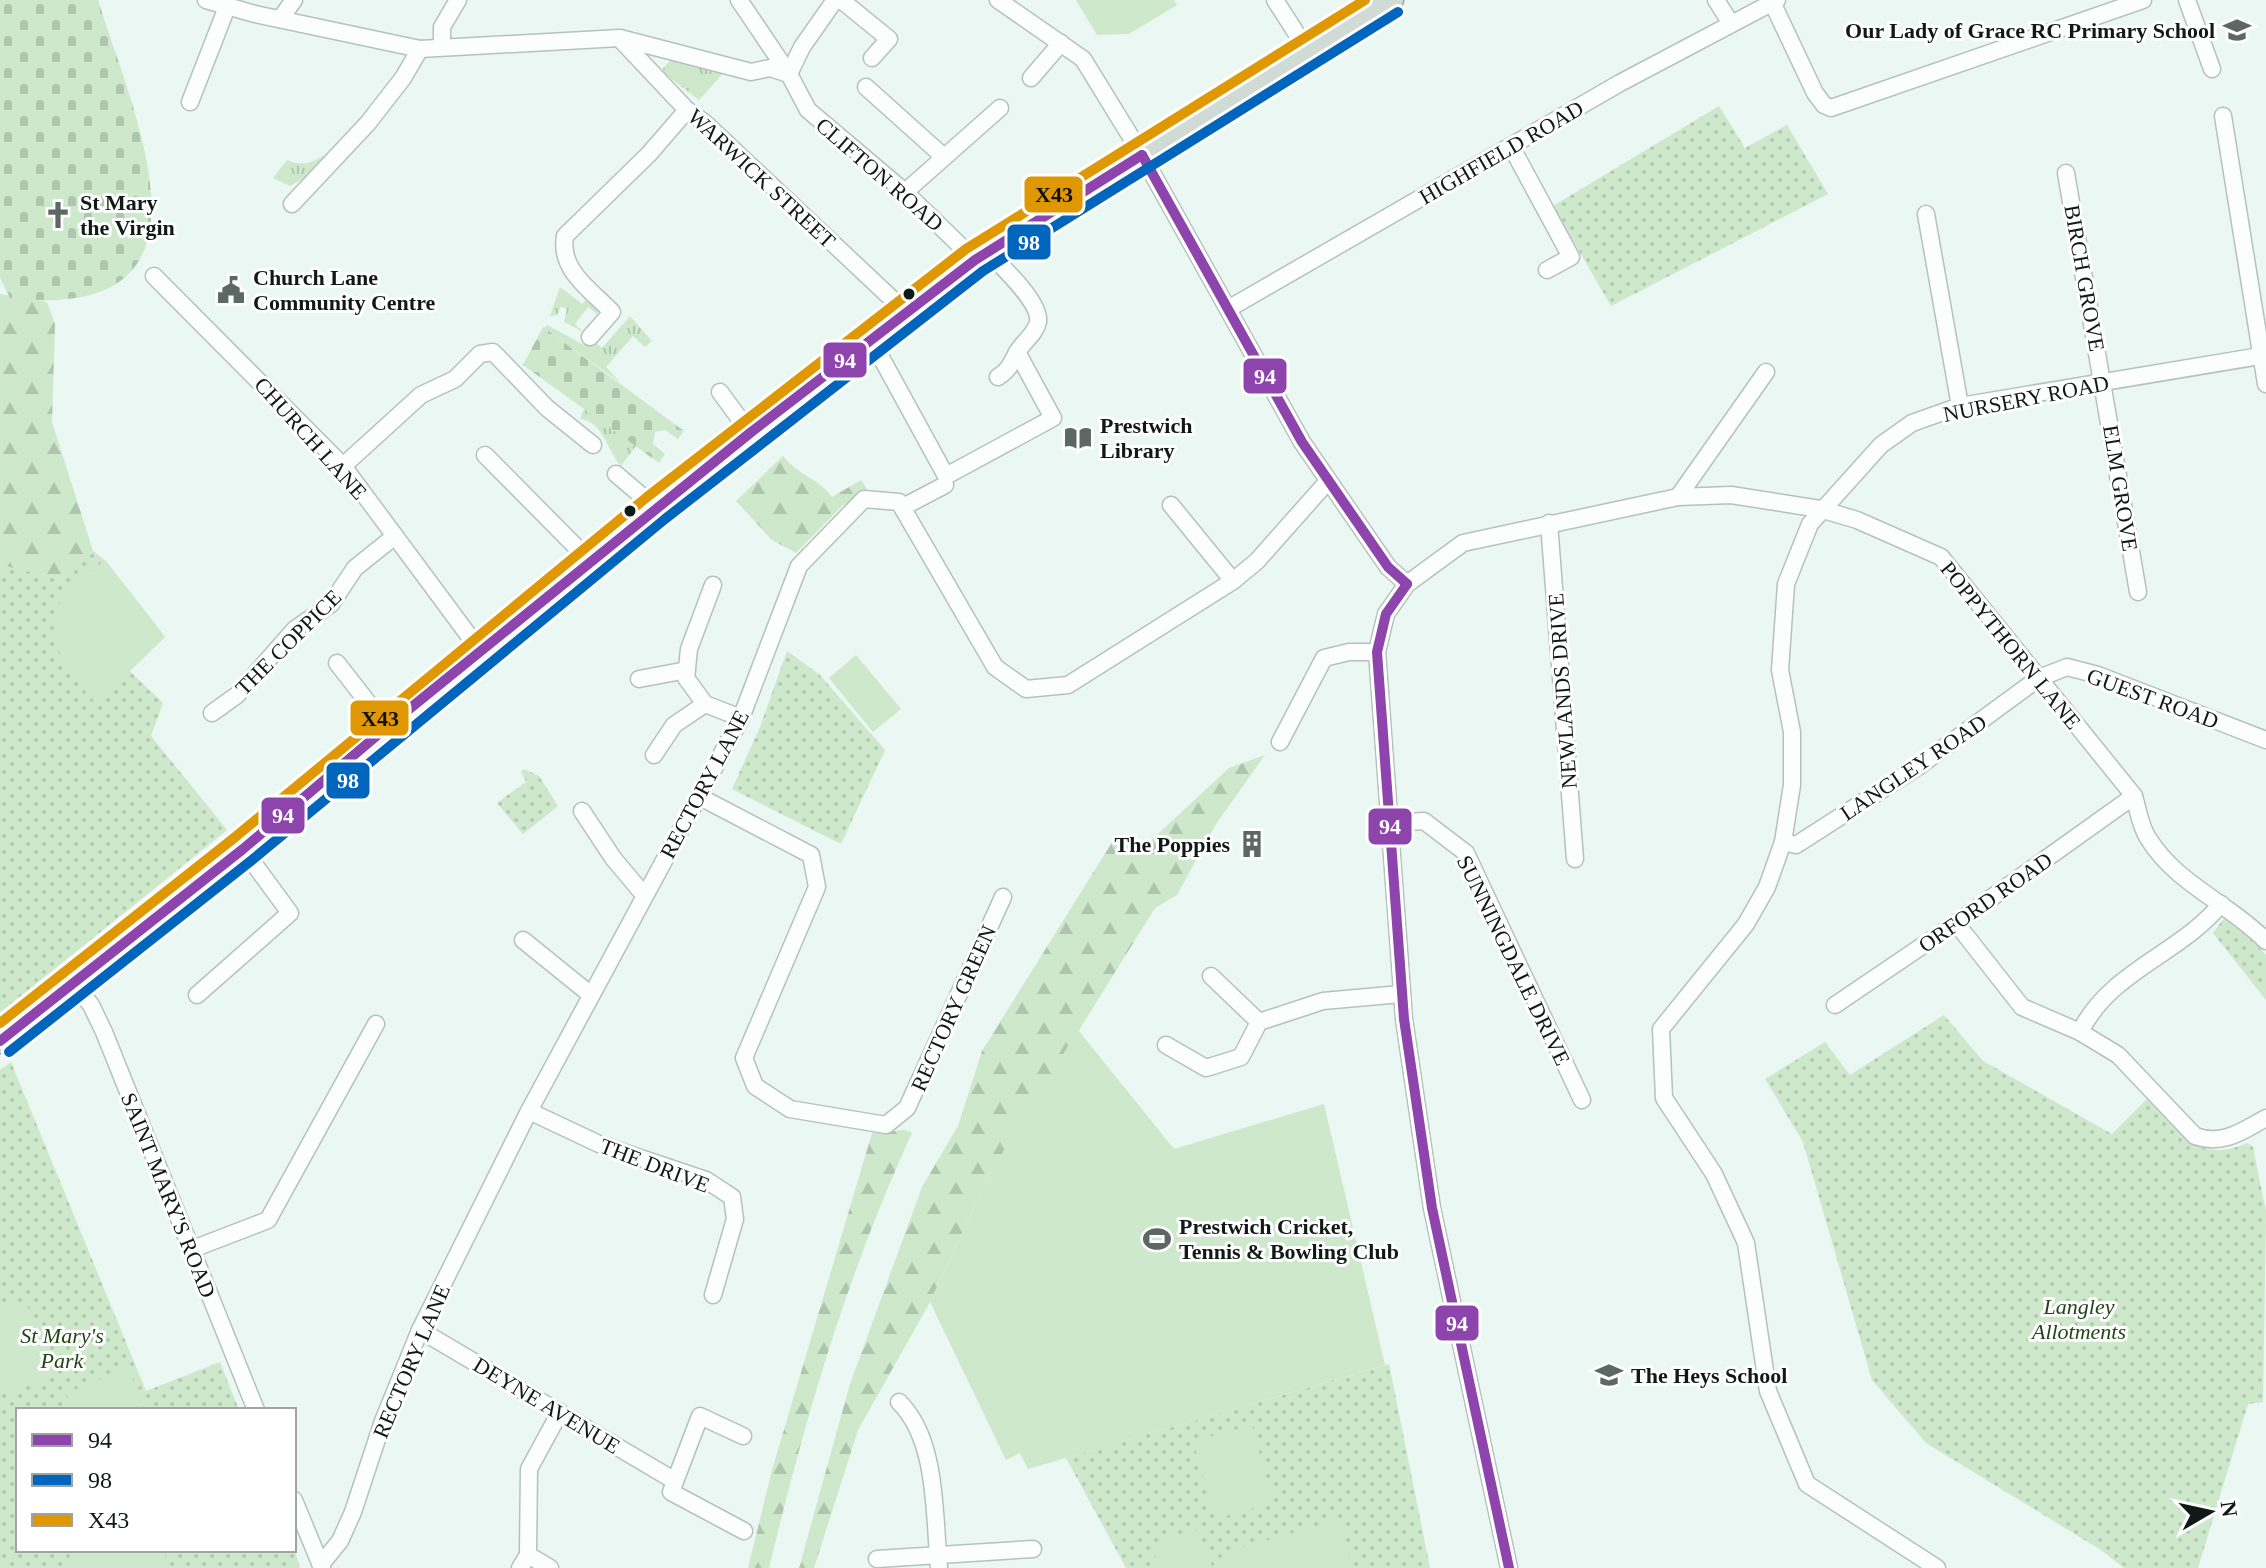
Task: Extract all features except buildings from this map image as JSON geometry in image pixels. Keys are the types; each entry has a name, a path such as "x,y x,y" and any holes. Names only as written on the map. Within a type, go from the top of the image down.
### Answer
{"highway":[{"path":"0,1041 243,849 387,727 593,564 656,508 981,256 1391,0"}],"street":[{"path":"206,0 420,49 620,38 751,72 770,68 789,74 802,47 835,0"},
{"path":"280,19 294,0"},
{"path":"442,47 442,27 458,0"},
{"name":"CLIFTON ROAD","path":"739,0 789,74 808,110 981,256"},
{"path":"841,0 895,35 872,58"},
{"path":"1275,0 1307,50"},
{"path":"1716,0 1730,22"},
{"path":"1775,1 1815,93 1824,105 1831,108 2143,0"},
{"path":"2187,0 2212,69"},
{"path":"1001,1 1083,59 1142,155 1302,442 1388,567 1407,584 1386,614 1377,652 1401,994 1435,1222 1509,1568"},
{"name":"HIGHFIELD ROAD","path":"1228,309 1730,22 1775,1"},
{"path":"190,102 227,7"},
{"name":"WARWICK STREET","path":"620,38 687,110 705,123 908,314"},
{"path":"1031,78 1061,43"},
{"path":"292,204 368,123 403,78 420,49"},
{"path":"866,87 944,157"},
{"path":"905,192 944,157 989,129 1000,108"},
{"path":"590,337 612,312 570,270 562,253 565,236 649,154 687,110"},
{"path":"2223,116 2264,355 2266,384"},
{"path":"1512,148 1571,257 1547,270"},
{"name":"BIRCH GROVE","path":"2066,173 2104,384"},
{"path":"1926,214 1960,406"},
{"path":"981,256 1033,302 1038,313 1036,328 1017,352 1013,366 998,377"},
{"name":"CHURCH LANE","path":"154,276 343,466 481,652"},
{"path":"872,341 946,476 1053,418 1017,352"},
{"path":"343,466 421,395 455,379 480,354 493,352 547,408 593,445"},
{"name":"NURSERY ROAD","path":"1937,1568 1807,1484 1768,1391 1746,1243 1714,1174 1664,1098 1661,1029 1746,924 1767,887 1783,842 1792,785 1792,732 1780,670 1786,584 1810,524 1820,509 1881,445 1912,423 1960,406 2264,355"},
{"path":"1678,497 1766,372"},
{"name":"ELM GROVE","path":"2104,384 2138,592"},
{"path":"720,392 750,433"},
{"path":"485,455 593,564"},
{"path":"616,474 656,508"},
{"path":"945,485 903,507 995,667 1026,689 1068,685 1233,581 1257,561 1328,481"},
{"name":"POPPYTHORN LANE","path":"1407,584 1463,543 1678,497 1731,495 1820,509 1857,520 1941,557 2134,796"},
{"name":"RECTORY LANE","path":"322,1565 340,1541 353,1512 383,1421 420,1330 529,1111 741,718 799,566 864,499 899,502 903,507"},
{"path":"1171,505 1233,581"},
{"name":"NEWLANDS DRIVE","path":"1549,523 1575,859"},
{"name":"THE COPPICE","path":"212,713 237,695 295,629 331,604 355,568 395,536"},
{"path":"713,585 689,649 686,678 705,704 741,718"},
{"path":"1280,742 1324,658 1349,652 1377,652"},
{"path":"337,663 387,727"},
{"name":"GUEST ROAD","path":"2039,678 2067,667 2098,675 2266,740"},
{"path":"639,679 687,670"},
{"name":"LANGLEY ROAD","path":"1783,842 1796,845 1808,838 1919,766 2039,678"},
{"path":"654,755 674,725 705,704"},
{"path":"2134,796 2147,837 2189,884 2221,904 2266,941"},
{"name":"ORFORD ROAD","path":"1835,1005 2134,796"},
{"name":"RECTORY GREEN","path":"700,797 811,855 817,887 744,1058 755,1086 790,1109 886,1125 907,1108 1003,897"},
{"path":"582,811 613,858 644,895"},
{"name":"SUNNINGDALE DRIVE","path":"1388,823 1424,821 1466,853 1582,1100"},
{"path":"197,995 290,913 243,849"},
{"path":"2080,1032 2091,1008 2108,991 2203,926 2221,904"},
{"path":"1956,923 2022,1007 2080,1032 2118,1055 2195,1136 2210,1142 2227,1139 2266,1118"},
{"path":"523,940 591,995"},
{"path":"1211,976 1259,1022"},
{"name":"SAINT MARY'S ROAD","path":"74,984 91,1005 104,1032 255,1408"},
{"path":"1166,1045 1206,1068 1241,1057 1259,1022 1323,1001 1401,994"},
{"path":"190,1250 268,1220 376,1024"},
{"name":"THE DRIVE","path":"529,1111 599,1144 706,1180 732,1197 735,1219 713,1295"},
{"name":"DEYNE AVENUE","path":"420,1330 675,1481 671,1492 744,1531"},
{"path":"899,1402 912,1415 923,1446 938,1562"},
{"path":"550,1568 524,1562 529,1469 560,1412"},
{"path":"675,1481 700,1416 743,1436"},
{"path":"296,1505 322,1565"},
{"path":"877,1559 938,1562 1033,1549"}],"green space":[{"path":"0,0 98,0 132,102 145,154 152,204 145,247 123,279 79,297 10,298 0,278"},
{"path":"1076,0 1174,0 1177,5 1129,34 1097,35"},
{"path":"671,60 727,69 699,100 664,73 663,68"},
{"path":"1719,106 1745,148 1787,125 1828,194 1611,306 1553,206"},
{"path":"338,146 309,176 290,186 273,178 287,160 308,163"},
{"path":"560,287 582,304 591,295 600,307 597,314 588,307 575,324 582,331 564,322 567,309 561,306 557,315 550,316"},
{"path":"0,294 47,302 55,324 52,422 93,551 61,579 0,565"},
{"path":"630,316 652,341 645,347 633,336 606,367 621,383 544,328 547,325 584,345 594,341 602,348"},
{"path":"543,327 684,431 678,439 665,430 655,432 653,444 665,454 659,463 523,365"},
{"path":"584,409 636,446 621,466 600,431 588,421 580,419"},
{"path":"783,456 832,497 861,480 869,492 842,506 796,553 772,540 736,501"},
{"path":"93,551 105,560 165,637 130,671 163,703 151,736 227,830 0,1013 0,565 61,579"},
{"path":"105,560 165,637 95,702 66,665 59,651 54,622 67,592"},
{"path":"787,651 820,675 885,750 841,844 732,789 760,727"},
{"path":"856,655 901,709 873,732 829,678"},
{"path":"1265,755 1216,824 1177,895 1155,908 989,1175 930,1302 858,1430 814,1568 799,1568 850,1384 922,1187 958,1126 982,1051 1116,836 1144,847 1229,768"},
{"path":"524,769 539,776 558,806 523,834 497,803 526,782 521,772"},
{"path":"2225,917 2241,928 2266,955 2266,1000 2213,933"},
{"name":"Langley Allotments","path":"1944,1015 1983,1061 2112,1134 2147,1099 2180,1133 2202,1147 2230,1149 2247,1143 2253,1147 2266,1212 2263,1402 2248,1404 2198,1568 2124,1568 2101,1550 1926,1443 1872,1380 1803,1142 1765,1079 1825,1042 1850,1075"},
{"name":"Prestwich Cricket, Tennis & Bowling Club","path":"1078,1030 1174,1149 1324,1104 1385,1365 1028,1469 1020,1453 1006,1460 930,1302 989,1175"},
{"name":"St Mary's Park","path":"11,1062 146,1391 220,1362 238,1408 16,1408 16,1552 295,1552 300,1568 0,1568 0,1070"},
{"path":"905,1130 912,1133 867,1240 830,1347 769,1568 748,1568 772,1470 872,1133"},
{"path":"25,1300 56,1374 6,1395 0,1380 0,1310"},
{"path":"1389,1364 1430,1568 1126,1568 1066,1458"},
{"path":"128,1367 141,1400 137,1402 143,1403 144,1408 72,1408 66,1393"},
{"path":"1252,1425 1273,1503 1215,1519 1193,1441"},
{"path":"1339,1520 1353,1568 1225,1568 1221,1553"},
{"path":"1198,1530 1213,1568 1160,1568 1150,1544"},
{"path":"69,1552 164,1552 170,1568 75,1568"}],"transit line":[{"name":"X43","path":"0,1023 234,838 647,497 966,249 1365,0"},
{"name":"98","path":"9,1052 252,860 665,519 983,271 1398,12"},
{"name":"94","path":"1142,155 1302,442 1388,567 1407,584"},
{"name":"94","path":"0,1041 243,849 387,727 750,433 975,260 1142,155"},
{"name":"94","path":"1407,584 1386,614 1377,652 1404,1019 1432,1208 1509,1568"}],"place":[{"name":"Our Lady of Grace RC Primary School","path":"2237,30"},
{"name":"St Mary the Virgin","path":"58,215"},
{"name":"Church Lane Community Centre","path":"231,290"},
{"name":"Prestwich Library","path":"1078,438"},
{"name":"The Poppies","path":"1252,844"},
{"name":"Prestwich Cricket, Tennis & Bowling Club","path":"1157,1239"},
{"name":"The Heys School","path":"1609,1375"}]}
